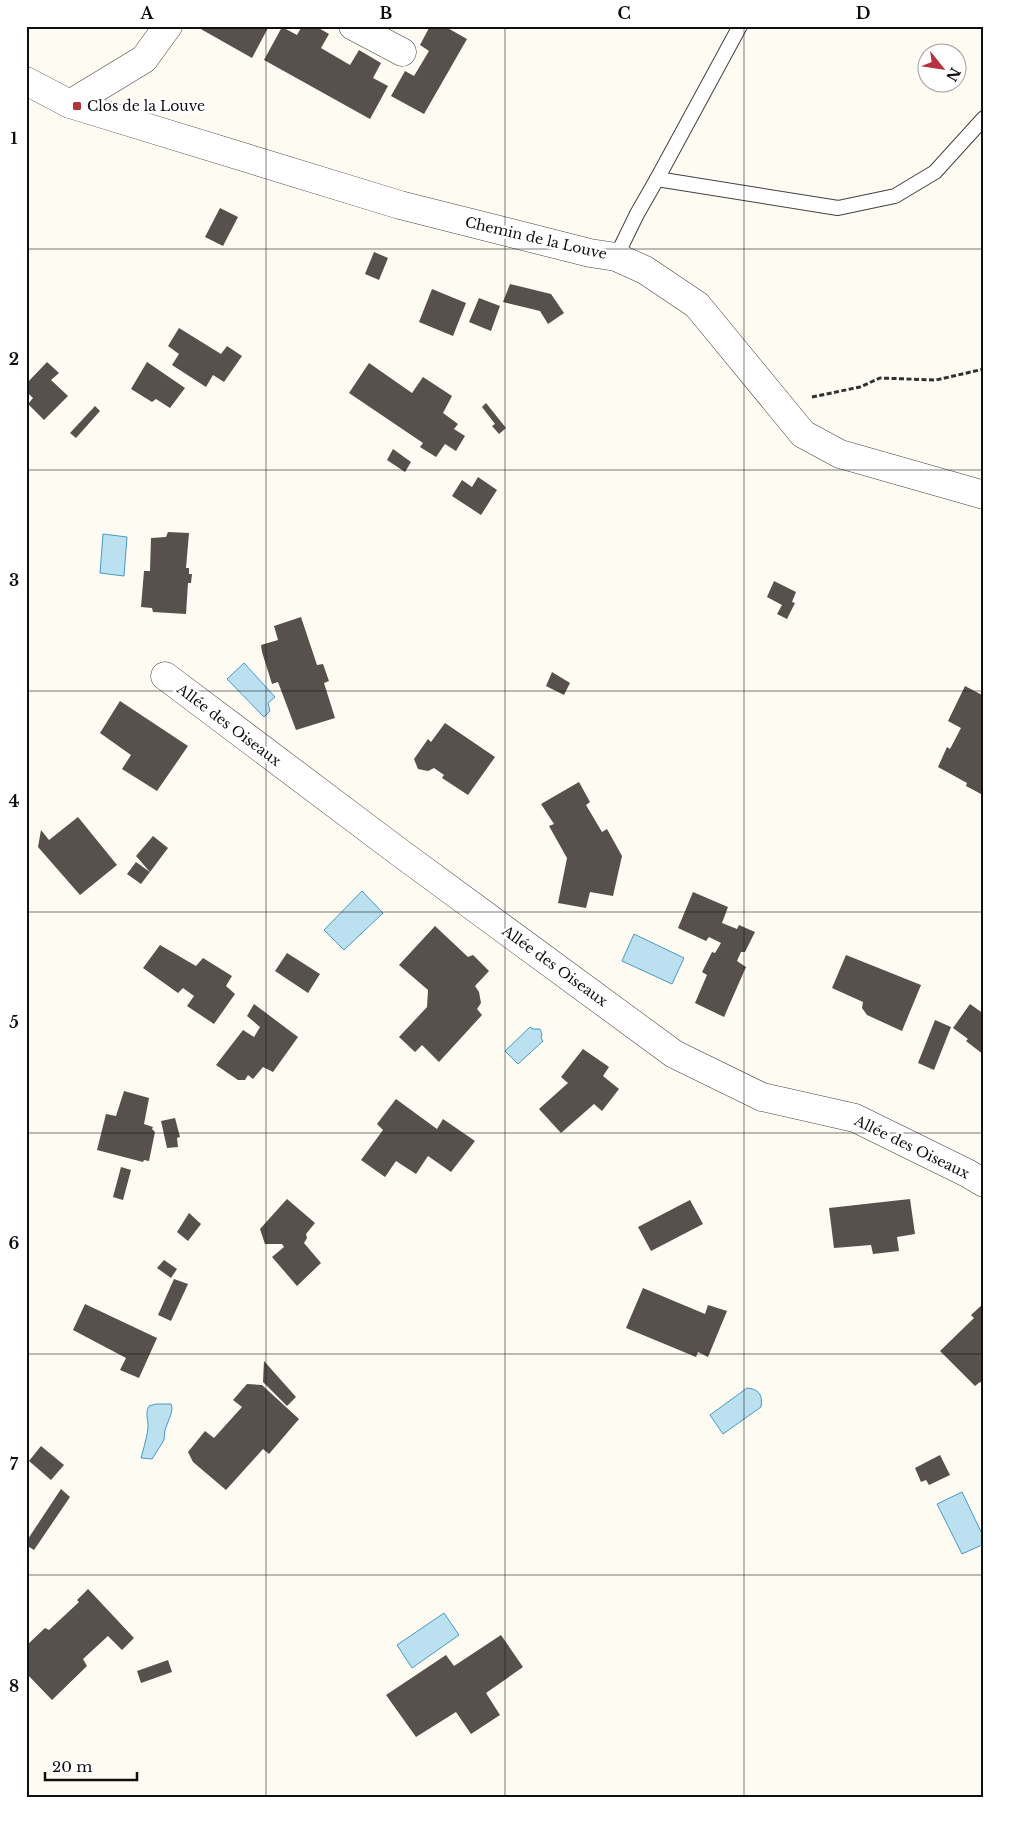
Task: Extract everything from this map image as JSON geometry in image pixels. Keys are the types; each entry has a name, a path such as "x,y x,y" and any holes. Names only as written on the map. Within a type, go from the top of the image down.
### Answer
{"street":[{"path":"70,104 144,59 168,26"},
{"path":"353,26 402,52"},
{"name":"Chemin de la Louve","path":"26,81 70,104 400,205 590,253 616,257 645,270 697,305 803,434 840,454 984,495"},
{"name":"Allée des Oiseaux","path":"165,676 399,852 674,1054 762,1097 855,1118 967,1173 984,1184"}],"lane":[{"path":"616,257 637,214 740,26"},
{"path":"657,179 838,208 895,196 935,172 984,118"}],"path":[{"path":"780,405 860,387 880,378 936,380 984,370"}],"water":[{"path":"103,534 127,537 124,576 100,573"},
{"path":"244,663 275,697 268,703 270,711 264,717 227,679"},
{"path":"362,891 383,913 344,950 324,930"},
{"path":"634,934 684,958 672,984 622,961"},
{"path":"530,1027 540,1029 543,1041 518,1064 505,1051"},
{"path":"747,1388 759,1393 761,1396 761,1407 723,1434 710,1415"},
{"path":"171,1404 172,1408 164,1440 152,1459 141,1458 148,1429 148,1409 149,1406"},
{"path":"962,1492 984,1538 984,1544 962,1554 937,1504"},
{"path":"444,1613 459,1635 412,1668 397,1645"}],"building":[{"path":"200,26 269,26 252,58 199,28"},
{"path":"302,26 315,26 329,34 321,48 350,65 359,50 381,63 373,78 388,86 370,119 264,60 282,27 297,35"},
{"path":"430,26 444,26 467,39 424,114 391,96 405,71 414,76 429,51 420,45"},
{"path":"220,208 238,217 223,246 205,237"},
{"path":"374,252 388,258 379,280 365,274"},
{"path":"510,284 551,294 564,313 548,324 540,311 503,302"},
{"path":"432,289 466,303 453,336 419,322"},
{"path":"479,298 500,306 491,331 469,322"},
{"path":"179,328 221,354 227,346 242,356 224,382 213,375 206,387 172,365 179,354 168,346"},
{"path":"47,362 59,373 51,380 68,396 44,420 28,404 33,398 26,391 26,384"},
{"path":"147,362 185,388 170,408 156,399 152,402 131,389"},
{"path":"369,363 412,393 423,377 452,396 443,413 458,424 454,429 465,436 456,451 445,444 436,457 420,447 423,443 349,393"},
{"path":"486,403 506,428 499,434 492,426 495,424 482,407"},
{"path":"95,406 100,411 76,438 70,433"},
{"path":"393,449 411,462 405,472 387,460"},
{"path":"478,477 497,490 481,515 452,496 462,480 472,487"},
{"path":"168,532 189,533 186,568 189,568 189,574 192,574 191,583 188,583 186,614 153,612 152,608 141,607 144,571 150,571 151,538 166,537"},
{"path":"774,581 796,592 792,602 795,603 787,619 777,614 782,605 767,597"},
{"path":"301,617 317,665 323,664 329,681 324,683 335,718 296,730 278,682 272,684 261,645 278,640 274,626"},
{"path":"552,672 570,683 564,695 546,686"},
{"path":"965,686 984,696 984,789 981,794 966,786 967,783 938,767 947,747 950,749 961,728 948,721"},
{"path":"120,701 188,746 157,791 122,769 131,755 100,733"},
{"path":"445,723 495,757 468,795 442,778 444,775 434,768 428,771 418,769 414,759 428,739 431,742"},
{"path":"579,782 590,802 586,805 602,832 607,829 622,856 613,896 590,892 586,908 558,903 567,858 549,826 554,824 541,804"},
{"path":"78,817 117,865 80,895 38,847 41,830 49,840"},
{"path":"153,836 168,848 150,872 136,856"},
{"path":"136,862 150,872 141,884 127,874"},
{"path":"693,892 728,907 722,923 737,929 739,925 755,932 745,952 741,952 737,961 746,967 724,1017 695,1003 707,975 702,972 712,952 715,953 721,943 709,937 706,941 678,928"},
{"path":"435,926 468,957 473,955 489,971 475,986 479,992 481,1003 477,1009 482,1015 439,1062 422,1045 415,1052 399,1037 427,1007 428,990 399,965"},
{"path":"160,945 196,966 203,958 232,976 226,986 235,994 214,1024 187,1006 194,996 183,988 178,993 143,968"},
{"path":"287,953 320,974 308,993 275,971"},
{"path":"846,955 921,985 902,1031 867,1015 862,1008 863,1002 832,988"},
{"path":"254,1004 298,1037 273,1072 263,1067 253,1079 248,1075 245,1080 238,1080 216,1065 243,1030 254,1037 260,1027 247,1016"},
{"path":"970,1004 984,1014 984,1055 966,1041 968,1039 953,1028"},
{"path":"935,1020 951,1027 934,1070 918,1063"},
{"path":"583,1049 609,1067 603,1076 619,1089 602,1111 594,1104 561,1133 539,1109 568,1083 561,1077"},
{"path":"124,1091 149,1098 144,1124 153,1127 152,1129 155,1132 149,1161 144,1160 143,1162 97,1150 106,1114 116,1116"},
{"path":"396,1099 437,1129 443,1119 475,1141 451,1172 428,1156 416,1174 396,1161 385,1177 361,1160 383,1130 377,1124"},
{"path":"175,1118 180,1137 177,1138 178,1147 167,1148 161,1121"},
{"path":"121,1167 131,1170 123,1200 113,1197"},
{"path":"287,1199 315,1223 306,1234 307,1238 304,1243 321,1263 297,1286 272,1257 284,1247 282,1244 265,1244 260,1229"},
{"path":"910,1199 915,1234 897,1237 899,1251 873,1254 871,1245 834,1248 829,1208"},
{"path":"690,1200 703,1224 651,1251 638,1227"},
{"path":"189,1213 201,1224 188,1241 177,1232"},
{"path":"164,1260 177,1269 171,1278 157,1268"},
{"path":"174,1279 188,1284 171,1321 158,1315"},
{"path":"643,1288 705,1314 708,1305 727,1311 708,1357 698,1352 696,1357 626,1328"},
{"path":"984,1303 984,1385 980,1382 975,1386 940,1351 974,1318 971,1315"},
{"path":"85,1304 157,1338 139,1378 120,1370 126,1358 73,1330"},
{"path":"264,1361 296,1397 287,1406 263,1382"},
{"path":"247,1384 262,1385 299,1419 269,1454 263,1449 226,1490 193,1462 188,1452 205,1431 214,1438 242,1407 233,1400"},
{"path":"41,1446 64,1465 51,1480 29,1461"},
{"path":"940,1455 950,1475 929,1485 926,1480 921,1482 915,1468"},
{"path":"61,1489 70,1497 34,1550 26,1545 26,1542"},
{"path":"88,1589 134,1638 122,1650 108,1636 83,1659 87,1666 52,1700 26,1673 26,1646 45,1628 49,1630 79,1602 77,1600"},
{"path":"501,1635 523,1667 486,1693 500,1715 471,1734 456,1712 416,1737 386,1695 446,1655 454,1666"},
{"path":"168,1660 172,1672 141,1683 137,1671"}],"place":[{"name":"Clos de la Louve","path":"77,106"}]}
